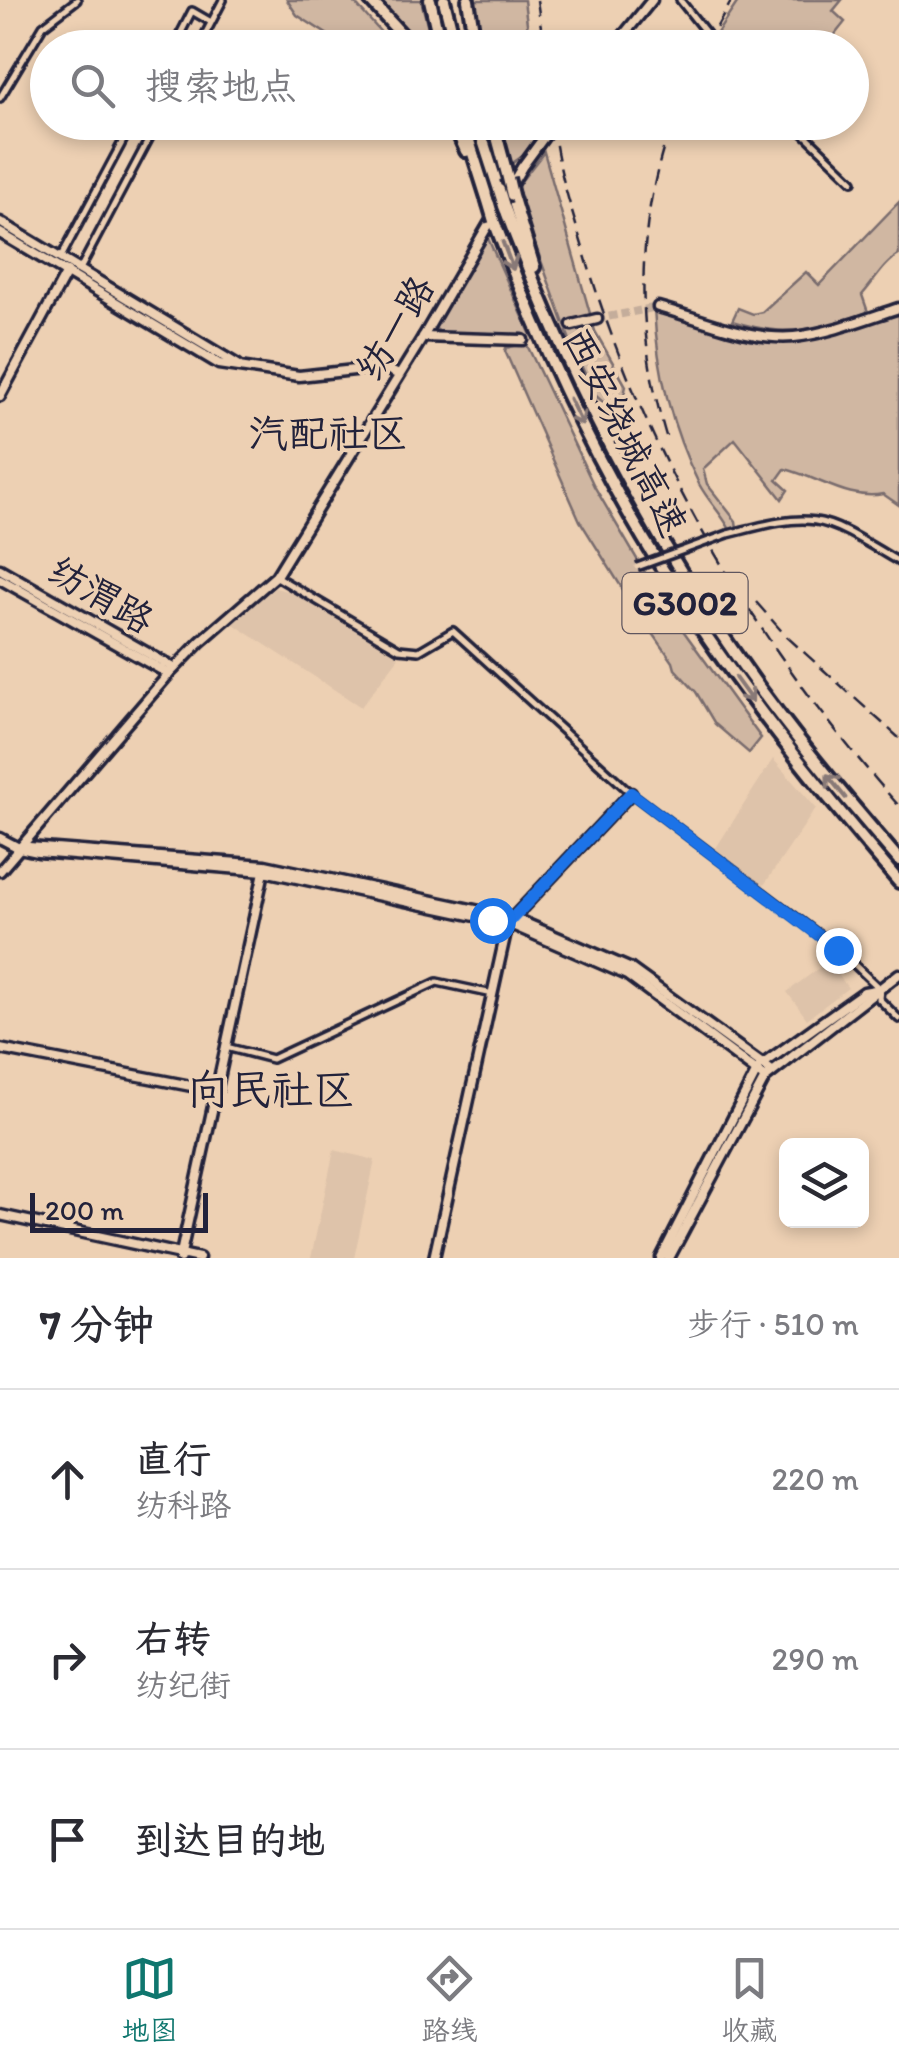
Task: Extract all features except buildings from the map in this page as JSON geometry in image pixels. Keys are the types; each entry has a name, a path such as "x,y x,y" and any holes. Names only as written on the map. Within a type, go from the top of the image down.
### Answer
{"highway":[{"path":"370,0 398,30"},
{"path":"430,0 438,30"},
{"path":"444,0 452,30"},
{"path":"468,0 473,30"},
{"path":"462,140 487,198"},
{"name":"西安绕城高速","path":"469,140 521,292 574,408 668,579 765,718 899,882"},
{"name":"西安绕城高速","path":"483,140 504,206 553,330 625,476 693,592 766,697 899,860"},
{"path":"498,140 553,330"}],"street":[{"path":"41,30 77,0"},
{"path":"207,30 223,0"},
{"path":"628,30 652,0"},
{"path":"680,0 704,30"},
{"path":"182,30 192,11 211,22"},
{"path":"0,98 30,48"},
{"path":"60,259 123,140"},
{"path":"0,396 148,140"},
{"name":"纺一路","path":"0,870 172,671 276,576 542,140"},
{"path":"811,140 853,180"},
{"path":"0,222 72,270"},
{"path":"0,233 72,270 212,361 308,376 382,367 398,375"},
{"path":"658,307 746,332 790,338 899,308"},
{"path":"572,325 596,319"},
{"path":"423,337 523,340"},
{"path":"636,567 728,534 809,518 834,524 899,562"},
{"name":"纺渭路","path":"0,569 172,671"},
{"path":"276,576 399,650 420,650 454,631 631,793 838,950 880,989"},
{"name":"纺渭路","path":"0,580 172,671"},
{"path":"434,1258 511,920 631,793"},
{"path":"0,838 19,848 265,868 511,920 627,975 768,1074"},
{"path":"180,1256 265,868"},
{"path":"670,1258 768,1074 899,974"},
{"path":"226,1047 272,1058 438,982 493,994"},
{"path":"880,989 879,999 899,1019"},
{"path":"661,1258 759,1068 864,992 880,989"},
{"path":"0,1049 217,1091"},
{"path":"0,1215 199,1258"}],"shaded area":[{"path":"287,0 352,0 379,30 320,30 297,15"},
{"path":"375,0 421,0 429,30 402,30"},
{"path":"475,0 524,0 528,30 480,30"},
{"path":"739,0 842,0 833,11 845,22 839,30 719,30"},
{"path":"505,140 534,140 524,155 511,164"},
{"path":"544,152 595,331 626,386 623,400 629,416 614,412 595,395 572,346 515,189"},
{"path":"899,202 899,255 862,295 868,312 801,330 768,329 732,321 738,308 753,314 762,312 806,272 819,285"},
{"path":"486,234 531,335 525,338 443,334 433,327"},
{"path":"654,308 780,340 899,308 899,505 883,494 846,491 785,469 777,480 788,490 782,499 735,439 703,469 707,484 736,521 737,528 730,530 699,484 681,442 662,376"},
{"path":"526,343 594,486 661,600 761,738 749,753 715,724 580,521 505,351"},
{"path":"275,588 295,593 399,657 361,707 232,623"},
{"path":"773,759 816,808 762,888 714,851"},
{"path":"828,961 848,988 807,1019 787,992"},
{"path":"334,1150 375,1160 354,1258 311,1258"}],"tunnel":[{"path":"597,319 658,307"},
{"path":"523,340 572,325"}],"railway":[{"path":"537,0 541,30"},
{"path":"715,30 732,0"},
{"path":"556,140 566,189 610,331 674,478 753,616 847,745 899,806"},
{"path":"666,140 651,200 644,279 649,357 666,436"},
{"path":"756,602 786,636 899,738"}],"district":[{"name":"汽配社区","path":"328,433"},
{"name":"向民社区","path":"271,1089"}],"route":[{"path":"492,920 508,923 631,793 838,950"}]}
